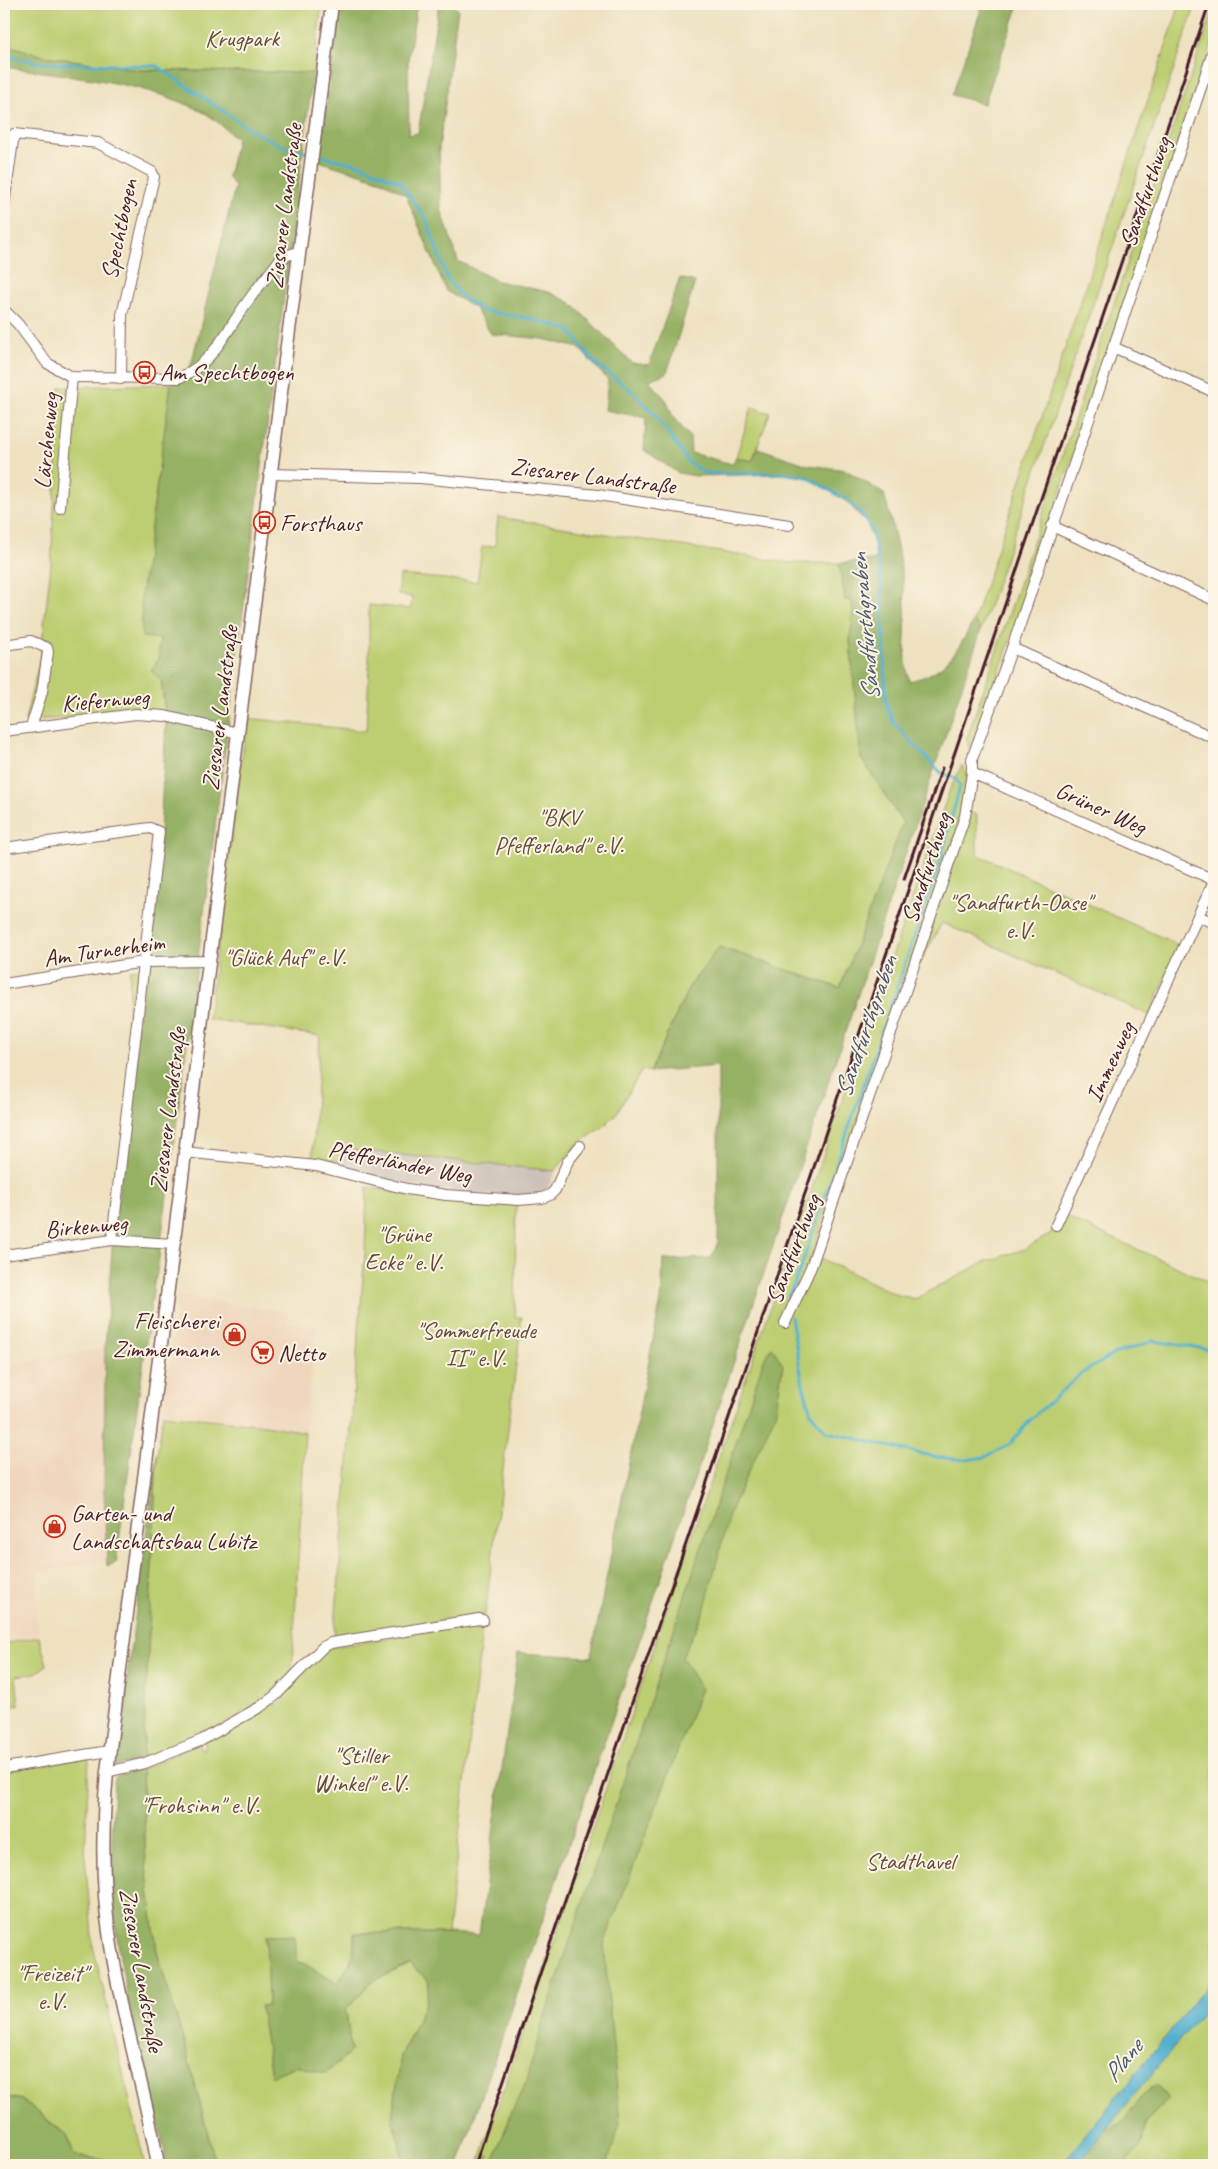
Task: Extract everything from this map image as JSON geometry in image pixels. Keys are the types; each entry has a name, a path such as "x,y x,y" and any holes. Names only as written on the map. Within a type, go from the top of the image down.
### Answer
{"main road":[{"name":"Ziesarer Landstraße","path":"158,2165 110,1938 103,1852 107,1772 298,252 332,4"}],"street":[{"name":"Sandfurthweg","path":"786,1323 811,1267 965,816 972,773 972,758 1012,648 1214,49"},
{"name":"Spechtbogen","path":"4,205 9,133 98,143 152,172 154,177 122,315 121,379"},
{"path":"4,310 18,324 47,363 72,377 121,379 179,378 194,372 208,359 222,341 241,310 278,262 285,256 298,252"},
{"path":"1113,347 1214,392"},
{"name":"Lärchenweg","path":"60,508 72,377"},
{"name":"Ziesarer Landstraße","path":"270,474 399,477 598,495 789,525"},
{"path":"1052,526 1214,600"},
{"path":"4,646 31,641 47,648 42,692 32,727"},
{"path":"1012,648 1214,738"},
{"name":"Kiefernweg","path":"4,731 136,714 151,714 238,734"},
{"name":"Grüner Weg","path":"972,773 1214,881"},
{"name":"Ziesarer Landstraße","path":"4,848 150,828 159,832 112,1240"},
{"name":"Immenweg","path":"1056,1225 1214,881"},
{"path":"1198,916 1214,923"},
{"name":"Am Turnerheim","path":"4,984 144,962 209,960"},
{"name":"Pfefferländer Weg","path":"184,1152 316,1166 407,1189 446,1195 519,1200 550,1195 555,1190 568,1161 580,1146"},
{"name":"Birkenweg","path":"4,1255 112,1240 172,1244"},
{"path":"107,1772 146,1763 202,1740 260,1707 275,1696 322,1647 331,1643 479,1619 483,1620"},
{"path":"4,1768 109,1751"}],"shaded area":[{"path":"341,1149 555,1171 546,1192 539,1196 490,1195 423,1188 347,1170 341,1161"},
{"path":"178,1296 288,1312 287,1323 317,1326 305,1432 265,1425 163,1414"},
{"name":"Garten- und Landschaftsbau Lubitz","path":"105,1348 104,1492 107,1562 38,1572 36,1615 39,1637 4,1644 4,1366"}],"green space":[{"name":"Krugpark","path":"4,4 322,4 313,73 141,70 44,56 4,44"},
{"path":"340,4 417,4 408,60 409,135 418,133 439,4 446,4 458,9 439,148 441,209 458,261 497,281 549,292 571,303 632,363 649,365 680,278 695,282 667,373 649,380 667,401 673,417 690,437 691,453 732,464 736,457 752,461 758,448 808,465 846,470 884,494 895,536 903,579 905,654 909,681 932,673 949,660 974,620 981,630 661,1578 458,2165 406,2165 392,2118 401,2056 425,2004 430,1982 410,1964 371,1982 346,2010 351,2051 326,2073 296,2066 271,2076 260,2006 268,2005 266,1936 295,1935 297,1962 303,1963 337,1983 351,1960 354,1948 354,1933 448,1933 479,1935 518,1653 591,1657 661,1299 663,1260 711,1258 718,1245 718,1066 650,1072 689,987 719,947 840,988 903,823 861,758 850,641 853,610 851,600 845,600 839,563 876,560 874,544 867,523 847,502 805,476 787,474 696,476 678,473 644,450 646,418 605,410 608,380 579,348 543,339 491,334 475,308 446,291 406,195 382,181 319,161"},
{"path":"983,4 1019,4 984,104 952,95"},
{"path":"1180,4 1196,4 981,630 974,620"},
{"path":"1214,7 1214,38 1008,647 976,736 969,749 967,738"},
{"path":"4,44 44,56 140,70 313,73 157,1273 116,1563 107,1566 104,1492 105,1348 112,1249 160,834 166,721 161,680 151,671 158,659 160,639 142,637 141,598 171,384 191,365 235,187 228,177 237,139 206,114 178,101 154,93 105,81 4,67"},
{"path":"171,384 141,598 160,639 158,659 152,670 161,680 165,713 141,709 78,718 25,720 40,659 51,565 60,387"},
{"path":"752,407 770,413 752,461 736,457"},
{"name":"\"BKV Pfefferland\" e.V.","path":"498,517 790,563 839,563 845,600 851,599 853,610 850,641 861,758 903,823 840,988 719,947 689,987 650,1072 642,1070 616,1114 602,1128 576,1145 555,1171 346,1149 341,1150 341,1161 312,1161 320,1036 208,1019 247,718 366,731 369,671 369,605 411,609 412,597 398,595 400,575 477,582 482,547 495,546"},
{"name":"Stadthavel","path":"962,765 967,776 963,811 812,1254 895,1294 915,1299 984,1262 1025,1249 1050,1234 1060,1216 1064,1216 1214,1284 1214,2165 485,2165 489,2154 484,2165 478,2165 697,1520 950,789"},
{"name":"\"Sandfurth-Oase\" e.V.","path":"969,812 977,815 977,854 1181,946 1149,1015 942,923 919,965"},
{"path":"146,968 140,1017 129,1016 130,970"},
{"path":"367,1187 462,1204 516,1205 515,1317 522,1317 485,1615 334,1638 365,1253"},
{"path":"772,1347 783,1365 775,1415 730,1511 704,1611 682,1657 701,1689 604,1944 620,2124 607,2165 492,2165 512,2111 527,2080 540,2031 764,1359"},
{"path":"163,1414 265,1425 305,1432 292,1672 259,1704 206,1734 199,1734 192,1740 143,1759 157,1456"},
{"path":"157,1456 143,1759 115,1766"},
{"path":"475,1624 482,1631 448,1933 354,1933 354,1948 351,1960 337,1984 303,1963 297,1962 266,1937 268,2005 261,2006 271,2076 296,2066 326,2073 351,2051 346,2010 371,1982 410,1964 430,1982 425,2004 401,2056 392,2118 406,2165 216,2165 185,2046 157,1952 146,1866 142,1769 198,1744 200,1749 205,1748 205,1741 273,1704 277,1705 284,1698 283,1694 327,1648"},
{"path":"39,1637 47,1665 36,1673 16,1676 19,1705 4,1708 4,1644"},
{"name":"\"Freizeit\" e.V.","path":"89,1757 85,1857 93,1946 145,2165 131,2165 130,2163 74,2156 68,2136 23,2100 4,2096 4,1771"},
{"path":"142,1769 146,1866 157,1952 185,2046 216,2165 167,2165 120,1958 112,1871 114,1777"},
{"path":"1157,2085 1168,2099 1146,2122 1141,2147 1124,2165 1077,2165 1105,2130 1120,2124 1149,2089"},
{"path":"4,2097 23,2100 68,2137 74,2156 130,2163 131,2165 28,2165 4,2158"}],"water":[{"path":"1214,1977 1214,1998 1077,2165 1061,2165"}],"waterway":[{"name":"Sandfurthgraben","path":"4,56 40,63 157,66 254,132 289,149 310,153"},
{"name":"Sandfurthgraben","path":"316,155 361,165 400,182 426,219 448,280 460,295 483,311 532,319 569,330 594,362 633,392 657,417 688,462 705,473 782,473 807,477 847,500 863,515 872,530 882,584 886,703 893,722 940,772 956,779 960,786 940,862 800,1270 788,1297 789,1306"},
{"name":"Sandfurthgraben","path":"791,1317 803,1385 811,1413 827,1432 935,1457 966,1460 985,1457 1009,1445 1031,1419 1081,1374 1114,1354 1153,1341 1214,1350"}],"railway":[{"path":"475,2165 1209,4"},
{"path":"904,879 942,768"}],"place":[{"name":"Am Spechtbogen","path":"144,372"},
{"name":"Forsthaus","path":"264,523"},
{"name":"Fleischerei Zimmermann","path":"235,1335"},
{"name":"Netto","path":"262,1353"},
{"name":"Garten- und Landschaftsbau Lubitz","path":"55,1527"}],"park label":[{"name":"\"Glück Auf\" e.V.","path":"285,957"},
{"name":"\"Grüne Ecke\" e.V.","path":"404,1248"},
{"name":"\"Sommerfreude II\" e.V.","path":"476,1344"},
{"name":"\"Stiller Winkel\" e.V.","path":"361,1769"},
{"name":"\"Frohsinn\" e.V.","path":"200,1805"}],"water label":[{"name":"Plane","path":"1122,2060"}]}
